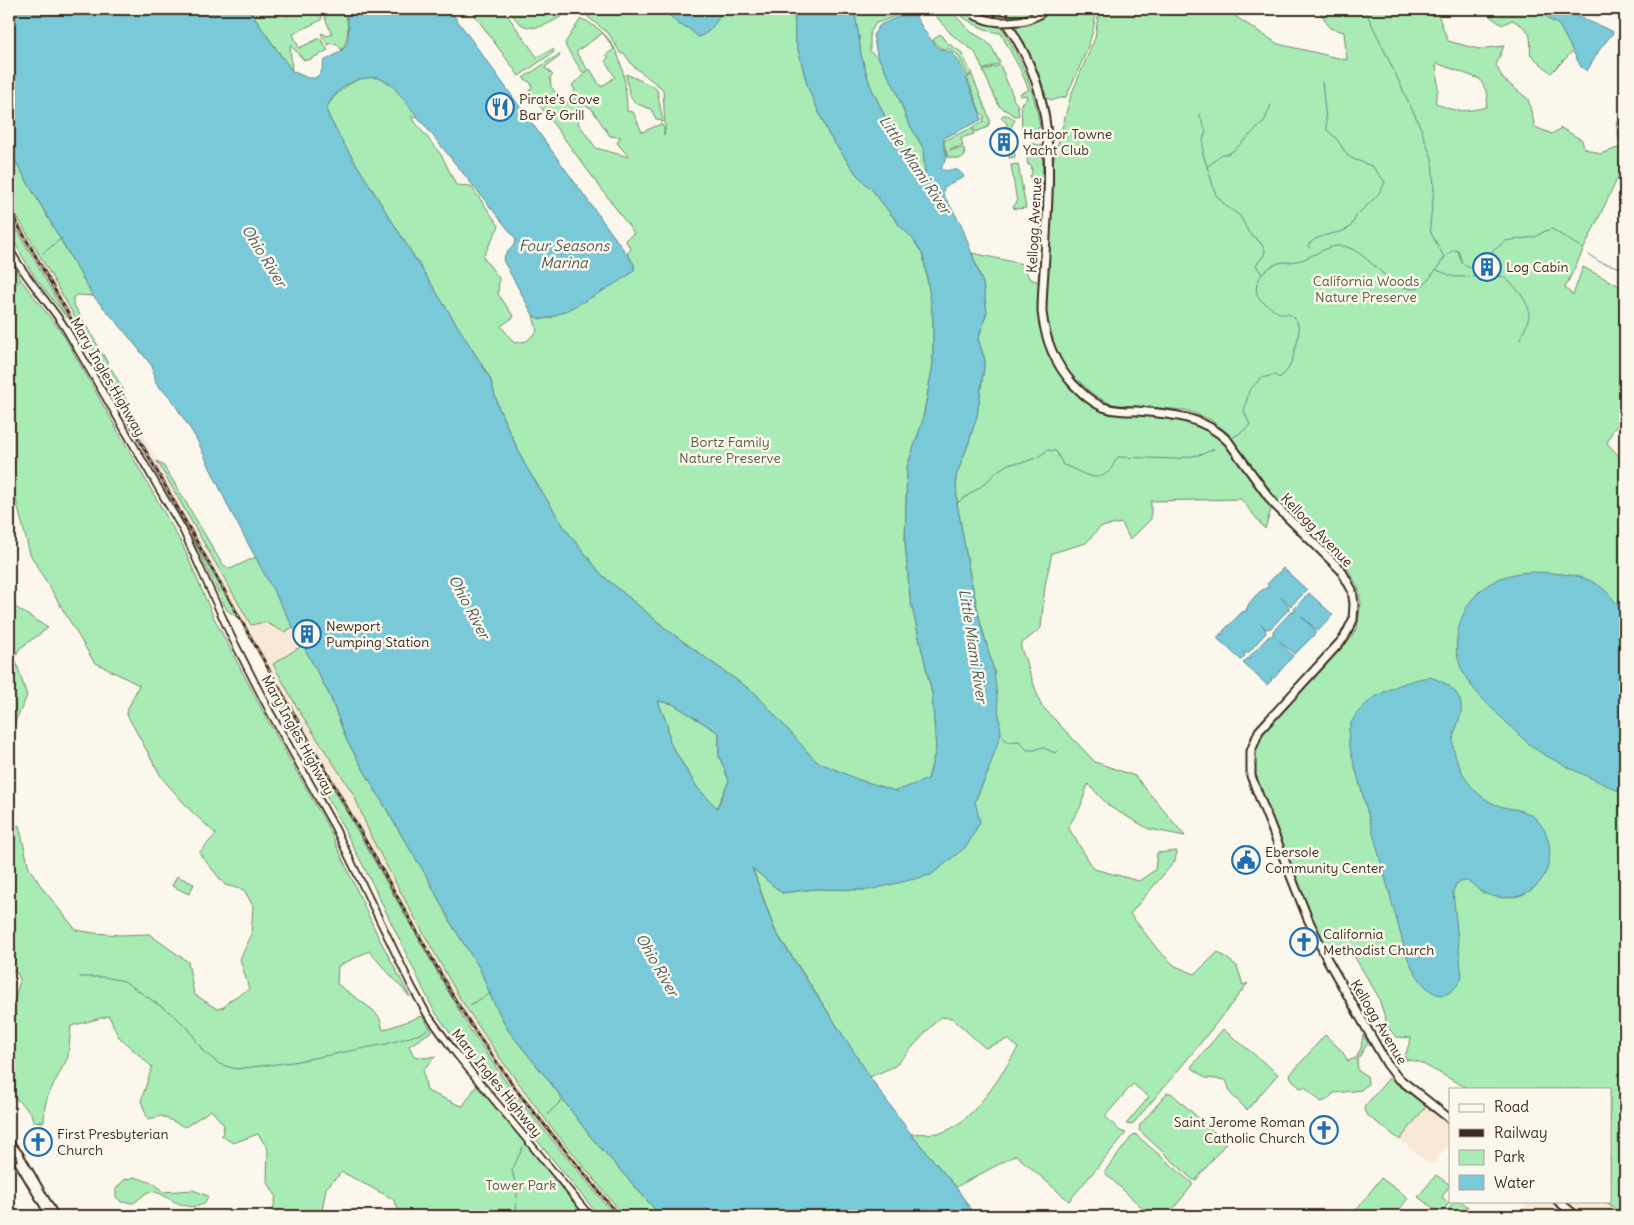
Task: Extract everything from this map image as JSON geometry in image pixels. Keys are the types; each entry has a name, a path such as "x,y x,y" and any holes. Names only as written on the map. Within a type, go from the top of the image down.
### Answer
{"main road":[{"name":"Kellogg Avenue","path":"996,9 1018,39 1028,59 1039,88 1047,120 1049,164 1042,312 1046,335 1057,362 1069,380 1090,400 1103,407 1190,418 1206,424 1219,432 1228,441 1273,503 1341,570 1352,590 1354,612 1347,634 1260,731 1251,750 1251,776 1308,920 1387,1064 1397,1076 1449,1117"},
{"path":"970,11 981,18 1003,23 1026,20 1045,9"},
{"path":"9,1142 19,1154 55,1216"},
{"path":"9,1148 50,1216"},
{"path":"1559,1202 1576,1216"}],"street":[{"path":"1003,9 1005,20"},
{"name":"Mary Ingles Highway","path":"9,248 22,270 51,306 66,329 182,530 234,643 335,828 427,1014 457,1055 590,1216"}],"shaded area":[{"path":"9,202 251,624 265,622 284,632 314,617 324,633 274,664 299,711 354,795 372,839 461,1000 500,1058 549,1124 624,1216 615,1216 513,1092 469,1028 262,662 242,621 191,536 9,215"},
{"path":"1426,1106 1449,1123 1449,1142 1434,1163 1430,1164 1400,1140"},
{"path":"1522,1202 1553,1202 1568,1216 1518,1216 1526,1206"},
{"path":"1568,1202 1606,1202 1616,1209 1618,1216 1584,1216"}],"green space":[{"path":"248,9 271,9 271,11 288,16 299,9 323,9 321,20 293,34 299,48 320,38 328,50 309,60 304,60 290,45 292,71"},
{"path":"326,9 345,9 347,35 342,50 336,43 328,45 321,34 327,36 332,34 325,18"},
{"path":"470,9 503,9 537,57 553,49 554,52 519,76"},
{"path":"508,9 574,9 548,24 528,27 521,24"},
{"name":"Bortz Family Nature Preserve","path":"588,9 663,9 678,24 688,28 699,37 709,31 724,9 794,9 795,38 808,88 829,135 857,175 873,191 900,226 913,239 923,255 933,321 933,364 922,423 907,467 905,542 910,598 932,694 936,749 928,779 845,819 756,694 670,632 602,575 566,530 525,465 499,409 490,378 345,146 326,108 346,86 363,78 382,79 402,94 419,116 411,117 442,156 456,185 471,186 499,226 483,257 499,278 498,294 514,317 501,326 514,343 527,341 537,331 533,315 541,319 551,318 634,270 634,264 627,253 631,249 625,240 634,233 529,91 532,87 531,83 523,78 559,54 559,57 545,67 553,75 550,77 551,87 558,94 562,102 567,100 568,103 575,99 573,93 575,90 572,85 590,69 601,87 615,77 605,61 609,57 606,55 614,49 603,33 611,42 621,63 627,111 633,112 642,132 661,124 664,128 664,135 665,129 663,89 633,66 624,53 621,54 609,34 588,17 586,12","holes":["584,105 591,108 610,136 621,137 617,143 629,157 596,148 578,123"]},
{"path":"854,9 911,9 876,23 870,33 870,51 880,60 895,88 907,120 923,148 925,173 921,174 899,146 870,85 861,55"},
{"path":"930,9 949,9 971,32 991,46 1000,63 983,70 975,52 951,34"},
{"path":"953,9 961,9 979,20 1000,25 1026,74 1040,127 1030,132 1024,132 1022,129 1021,103 1027,99 1026,95 1021,96 1019,94 1029,90 1000,32 979,27"},
{"path":"1006,9 1039,9 1022,18 1009,20 1006,15"},
{"path":"1048,9 1096,9 1089,43 1066,97 1052,100 1046,98 1033,60 1013,25"},
{"name":"California Woods Nature Preserve","path":"1099,9 1224,9 1278,44 1347,60 1344,32 1330,28 1320,9 1461,9 1438,15 1448,41 1478,49 1504,46 1496,65 1503,79 1528,99 1535,127 1552,134 1561,128 1582,140 1584,148 1600,154 1621,147 1616,123 1625,120 1625,159 1622,164 1624,165 1565,288 1573,295 1583,267 1623,288 1622,329 1623,343 1625,345 1625,416 1613,430 1607,443 1625,463 1625,1216 1618,1216 1616,1209 1606,1202 1612,1202 1612,1088 1467,1088 1419,1062 1404,1059 1411,1038 1396,1037 1388,1027 1378,996 1354,956 1327,946 1312,918 1308,919 1251,776 1256,738 1344,638 1349,641 1357,628 1361,603 1358,587 1349,571 1271,492 1228,433 1211,420 1186,410 1114,405 1095,396 1079,381 1070,380 1103,407 1179,415 1219,432 1273,503 1265,529 1241,499 1151,501 1151,519 1130,540 1122,523 1100,527 1086,543 1052,553 1045,585 1041,628 1020,645 1041,705 1095,762 1135,776 1185,836 1149,829 1110,807 1088,784 1080,808 1068,827 1094,869 1139,881 1155,870 1157,853 1177,851 1175,861 1130,914 1158,950 1175,966 1195,974 1218,952 1237,966 1243,985 1248,983 1132,1125 1126,1124 1149,1097 1133,1084 1105,1116 1120,1131 1126,1133 1069,1201 1016,1155 956,1187 911,1134 942,1132 957,1125 987,1095 1018,1048 1008,1039 985,1048 952,1018 940,1017 895,1066 870,1077 775,930 752,867 782,893 815,889 869,890 975,801 988,772 994,671 980,621 969,570 957,503 956,476 977,416 985,360 978,340 987,312 983,284 972,253 1023,264 1029,278 1038,282 1043,219 1051,169 1071,95 1095,38","holes":["1436,63 1480,79 1488,95 1486,107 1473,110 1454,110 1441,106 1435,102 1438,89"]},
{"path":"1480,9 1524,9 1537,11 1559,24 1573,51 1551,73 1530,54 1530,37 1523,26 1512,20 1502,25"},
{"name":"Bortz Family Nature Preserve","path":"580,20 586,21 603,33 577,51 577,54 588,70 583,73 565,43"},
{"path":"940,34 946,42 961,52 972,74 967,76 962,62 956,53 941,48 936,44 933,40"},
{"path":"1000,65 1013,99 1017,104 1019,115 1015,116 999,106 983,71"},
{"path":"626,74 653,86 657,90 663,122 656,119 651,109 638,104 631,98"},
{"path":"972,75 990,120 988,127 975,132 973,127 983,122 984,116 980,112 967,77"},
{"path":"1003,115 1008,115 1015,120 1011,127 1015,157 1009,158 1007,123 1001,118"},
{"path":"972,128 974,134 961,138 963,146 950,149 964,148 965,156 959,159 948,157 944,144 945,140"},
{"path":"1031,143 1043,146 1042,203 1036,206 1030,176 1032,173 1031,165 1028,165 1026,152"},
{"path":"9,150 93,296 77,295 73,298 73,303 123,389 129,411 9,202"},
{"path":"1018,164 1026,208 1015,209 1013,207 1017,202 1011,165"},
{"path":"9,215 67,318 34,276 9,233"},
{"name":"Tower Park","path":"9,255 21,280 63,334 183,546 213,616 268,721 328,827 377,934 410,997 369,951 338,966 337,984 373,1010 380,1019 383,1030 422,1016 432,1031 409,1046 414,1056 425,1058 436,1056 423,1070 427,1091 463,1106 477,1085 585,1216 402,1216 393,1199 342,1172 326,1188 322,1211 324,1216 272,1215 276,1196 267,1181 268,1149 258,1134 233,1143 222,1136 224,1125 211,1110 185,1127 162,1116 148,1119 141,1101 152,1067 118,1036 109,1016 71,1026 68,1057 48,1095 44,1122 33,1121 31,1113 9,1092 9,1036 15,1016 11,1013 20,980 18,974 9,968 9,831 19,825 29,868 43,889 76,930 120,935 149,934 188,962 194,994 217,1009 224,1007 230,1000 249,989 240,959 251,936 253,906 244,890 225,885 199,853 216,834 191,811 162,778 126,713 139,685 94,662 30,554 9,473"},
{"path":"157,461 163,465 177,487 222,564 230,569 256,557 294,627 284,632 265,622 251,625"},
{"path":"191,536 233,608 242,621 227,610"},
{"path":"9,603 48,628 19,649 15,658 27,696 9,735"},
{"path":"303,645 330,696 347,741 426,875 452,925 480,969 491,997 508,1030 590,1136 661,1216 624,1216 549,1124 500,1058 461,1000 372,839 354,795 299,711 273,664"},
{"path":"272,680 469,1028 513,1092 615,1216 599,1216 455,1040 433,1009 372,883 273,696"},
{"path":"658,701 673,704 719,733 719,756 729,781 716,809 697,787 670,743 667,724"},
{"path":"177,876 194,884 189,894 172,886"},
{"path":"1223,1029 1278,1074 1247,1110 1231,1094 1226,1080 1206,1078 1191,1067"},
{"path":"1325,1035 1342,1051 1348,1061 1356,1058 1361,1048 1363,1035 1368,1043 1357,1060 1358,1071 1367,1076 1368,1084 1361,1090 1334,1093 1327,1100 1321,1102 1305,1087 1300,1088 1290,1075"},
{"path":"1389,1078 1426,1106 1400,1140 1366,1114 1364,1110 1365,1106"},
{"path":"1167,1093 1171,1093 1226,1143 1196,1180 1193,1180 1139,1130 1140,1125"},
{"path":"1135,1134 1192,1183 1192,1186 1167,1216 1151,1216 1106,1174 1105,1171"},
{"path":"1436,1175 1449,1184 1442,1197 1449,1203 1441,1214 1418,1197"},
{"path":"135,1177 155,1184 163,1192 193,1190 208,1196 204,1204 196,1206 180,1204 154,1192 147,1193 133,1203 121,1202 116,1197 116,1189 124,1180"},
{"path":"1381,1178 1408,1198 1395,1216 1365,1216 1356,1210"},
{"path":"1454,1202 1462,1202 1468,1207 1460,1216 1443,1216"}],"water":[{"path":"9,9 248,9 292,71 308,78 315,78 321,73 324,61 345,47 349,31 345,9 449,9 634,264 634,270 630,274 587,300 550,317 540,319 536,317 533,315 503,260 516,239 392,85 377,77 359,79 344,86 333,97 326,108 345,146 490,378 499,409 525,465 566,530 602,575 670,632 756,694 816,761 857,779 896,791 928,779 936,749 932,694 910,598 905,542 907,467 922,423 933,364 931,302 923,255 913,239 900,226 873,191 857,175 829,135 808,88 795,38 794,9 854,9 861,55 870,85 899,146 921,174 925,172 923,148 907,120 895,88 877,55 873,35 880,25 912,10 925,32 938,48 953,53 960,63 981,116 981,120 944,138 943,144 947,157 941,168 945,171 958,171 964,177 944,187 943,194 961,224 983,284 987,312 978,339 985,360 977,416 956,476 957,503 969,570 980,621 994,671 1001,733 988,772 975,801 980,822 967,846 931,875 869,890 815,889 782,893 752,868 775,931 878,1089 911,1134 956,1187 972,1211 979,1216 661,1216 590,1136 508,1030 491,997 480,969 452,925 426,875 347,741 330,696 230,510 196,438 170,397 156,384 152,366 93,296 9,150","holes":["658,701 673,704 719,733 719,756 729,781 717,808 697,787 670,743 667,724"]},
{"path":"663,9 724,9 707,33 698,37 688,28 678,24"},
{"path":"1574,13 1576,16 1613,33 1600,49 1587,71 1581,67 1559,25 1548,19 1552,16"},
{"path":"1283,568 1307,590 1291,606 1281,597 1289,609 1271,628 1266,629 1261,624 1266,633 1248,653 1243,653 1245,656 1241,660 1217,638 1221,633 1223,635 1223,631 1242,612 1246,611 1255,596 1269,587 1267,584"},
{"path":"1530,572 1573,576 1596,584 1616,603 1624,617 1625,794 1563,765 1532,747 1479,696 1463,671 1458,658 1456,644 1459,628 1470,602 1476,594 1492,582 1510,575"},
{"path":"1309,593 1333,615 1318,631 1301,616 1315,630 1315,634 1295,654 1279,641 1293,656 1274,678 1270,678 1272,680 1267,685 1243,663 1248,658 1250,660 1250,656 1269,636 1273,636 1273,631 1292,611 1296,611 1294,609"},
{"path":"1429,677 1447,685 1460,699 1461,713 1453,739 1453,746 1456,757 1469,784 1491,802 1532,815 1543,828 1550,848 1547,869 1542,879 1535,887 1521,895 1510,898 1498,897 1482,892 1465,881 1456,884 1453,892 1462,977 1454,989 1446,994 1438,994 1430,990 1423,983 1410,964 1406,954 1349,745 1349,731 1354,718 1371,700 1394,687"}],"waterway":[{"path":"1362,9 1368,16 1419,124 1432,158 1434,189 1430,225 1431,233 1444,257"},
{"path":"1309,248 1309,244 1319,237 1349,228 1357,215 1380,192 1385,182 1372,166 1347,155 1336,138 1327,130 1322,82"},
{"path":"1207,167 1222,154 1228,154 1234,150 1264,122 1271,105"},
{"path":"1199,114 1206,131 1203,140 1203,154 1216,195 1225,205 1240,216 1249,233 1260,242 1265,250 1264,255 1256,265 1262,274"},
{"path":"1233,437 1250,425 1244,411 1249,391 1261,378 1275,375 1279,378 1286,372 1292,362 1298,340 1299,331 1294,318 1275,310 1263,302 1257,294 1256,287 1261,276 1273,265 1301,260 1330,247 1340,246 1358,253 1395,282 1404,287 1414,289 1425,284 1449,253 1454,250 1458,251 1462,263 1469,268 1478,264 1505,241 1535,237 1552,229 1583,249"},
{"path":"43,253 62,238"},
{"path":"1589,255 1600,262 1625,269"},
{"path":"1437,270 1454,277 1500,276 1509,281 1526,302 1529,312 1526,326 1520,339"},
{"path":"9,291 20,280"},
{"path":"957,503 1008,464 1025,462 1038,457 1048,450 1056,451 1063,465 1096,477 1109,472 1118,457 1176,459 1203,454 1214,449"},
{"path":"1000,733 1007,742 1019,741 1027,750 1035,750 1042,747 1055,753 1058,750"},
{"path":"80,977 104,977 124,981 172,1014 188,1028 203,1051 219,1064 236,1069 293,1062 386,1044 420,1034 428,1029"},
{"path":"470,1005 491,993"},
{"path":"548,1114 563,1099"},
{"path":"516,1216 517,1191 512,1170 523,1147"}],"railway":[{"path":"9,209 456,1001 520,1095 619,1216"}],"place":[{"name":"Pirate's Cove Bar & Grill","path":"500,107"},
{"name":"Harbor Towne Yacht Club","path":"1004,142"},
{"name":"Log Cabin","path":"1487,267"},
{"name":"Newport Pumping Station","path":"307,634"},
{"name":"Ebersole Community Center","path":"1246,860"},
{"name":"California Methodist Church","path":"1304,942"},
{"name":"Saint Jerome Roman Catholic Church","path":"1324,1130"},
{"name":"First Presbyterian Church","path":"38,1142"}],"water label":[{"name":"Little Miami River","path":"915,165"},
{"name":"Four Seasons Marina","path":"564,254"},
{"name":"Ohio River","path":"264,256"},
{"name":"Ohio River","path":"469,607"},
{"name":"Little Miami River","path":"973,646"},
{"name":"Ohio River","path":"657,965"}]}
